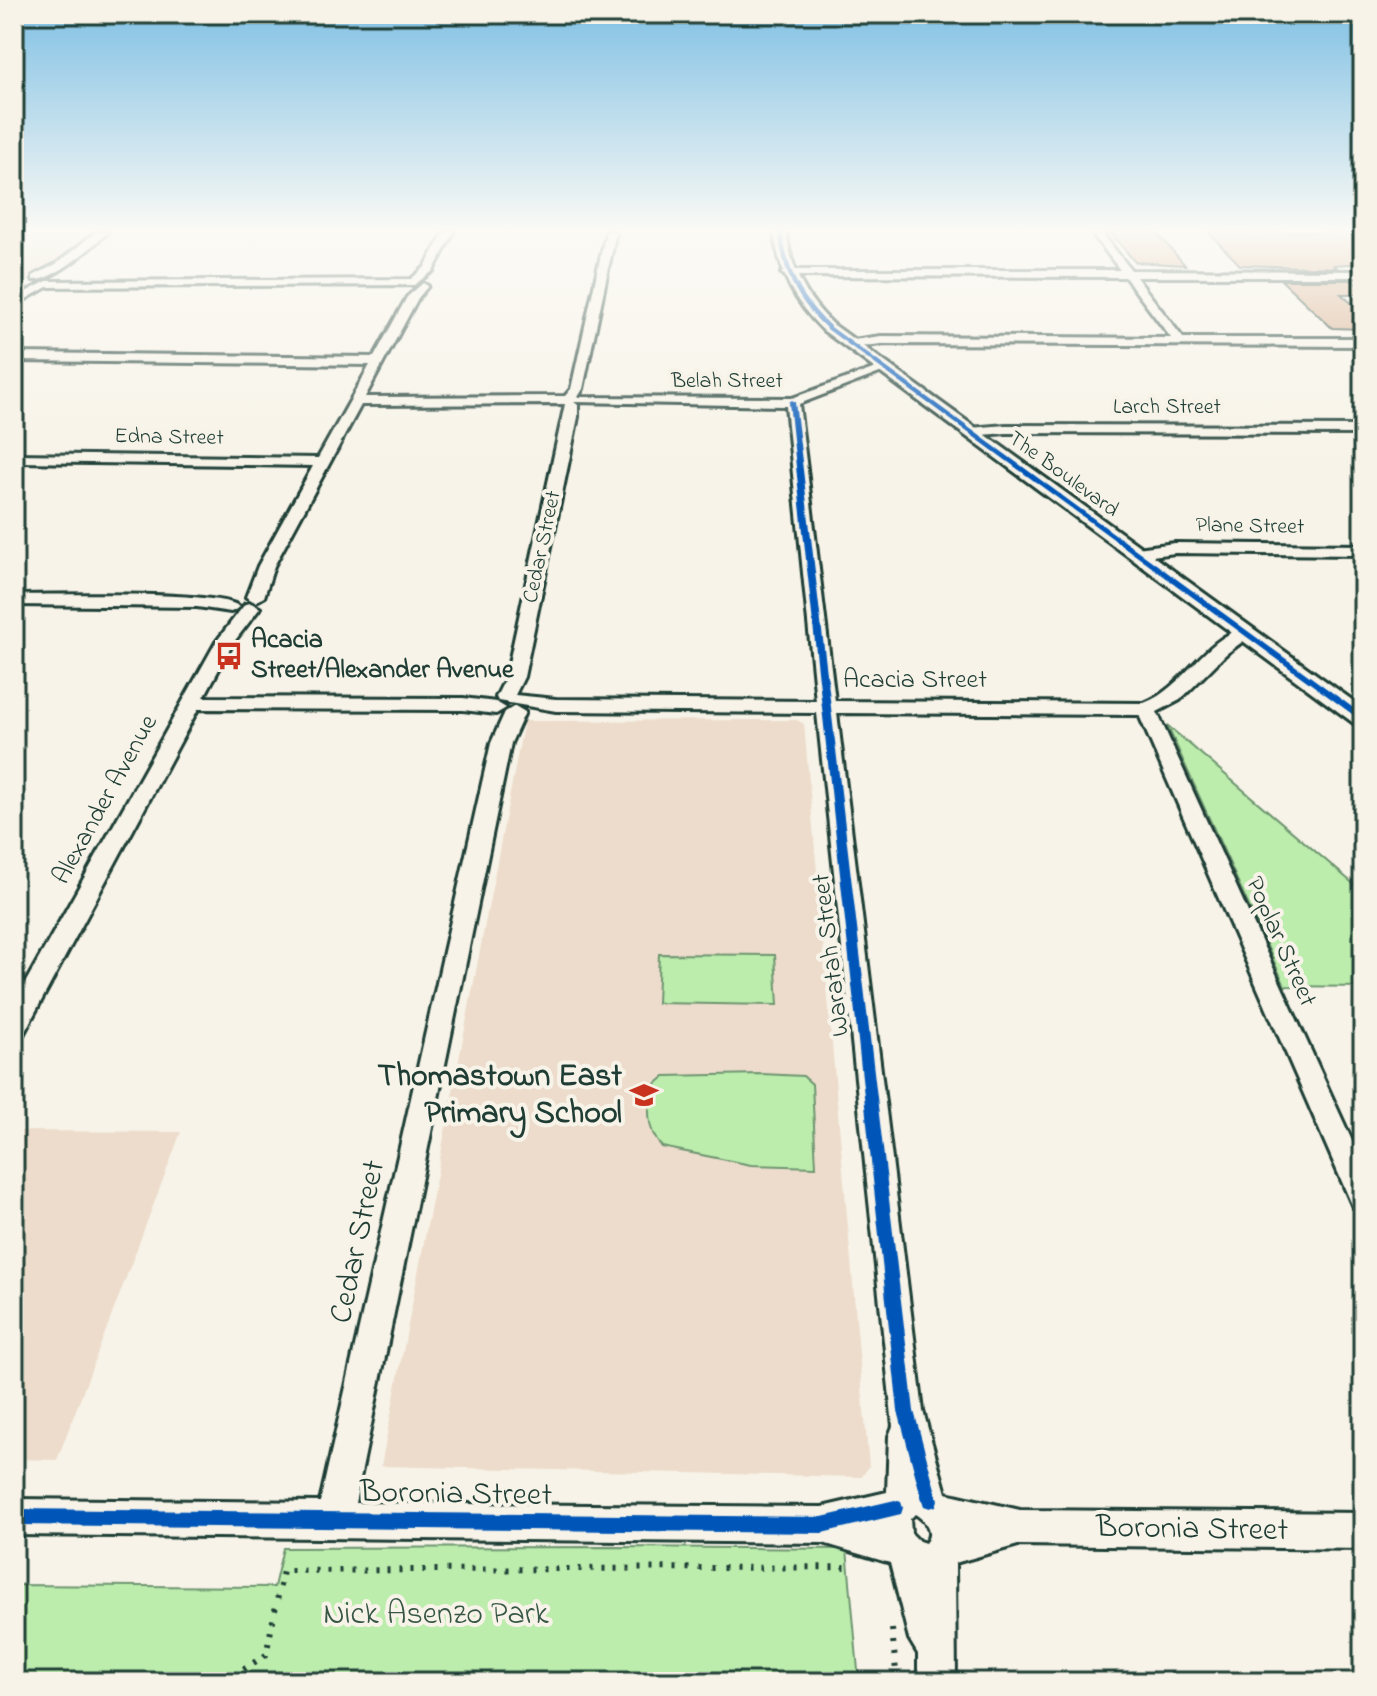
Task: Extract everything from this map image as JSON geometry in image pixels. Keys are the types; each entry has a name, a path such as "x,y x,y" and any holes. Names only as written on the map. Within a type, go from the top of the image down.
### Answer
{"street":[{"name":"Alexander Avenue","path":"14,1027 225,642 241,603 266,566 324,462 403,311"},
{"name":"Cedar Street","path":"334,1520 594,311"},
{"name":"The Boulevard","path":"812,311 850,344 1363,719"},
{"path":"1156,311 1180,342"},
{"path":"850,344 881,340 1363,342"},
{"path":"14,357 378,361"},
{"name":"Belah Street","path":"356,401 792,402 816,396 862,373 884,369"},
{"name":"Waratah Street","path":"792,402 917,1504"},
{"name":"Larch Street","path":"970,432 1006,429 1363,430"},
{"name":"Edna Street","path":"14,458 324,462"},
{"name":"Plane Street","path":"1137,553 1175,548 1363,550"},
{"path":"14,600 241,603"},
{"path":"1146,709 1166,701 1224,644 1245,633"},
{"name":"Acacia Street","path":"191,703 1146,709"},
{"name":"Poplar Street","path":"1146,709 1363,1197"},
{"path":"921,1552 947,1529 917,1504 891,1527 921,1552 936,1672"},
{"name":"Boronia Street","path":"14,1517 822,1525 917,1504 1020,1528 1363,1531"},
{"name":"Boronia Street","path":"822,1525 921,1552 1020,1528"}],"path":[{"path":"223,1682 266,1655 283,1571 863,1566"},
{"path":"891,1623 897,1682"}],"shaded area":[{"name":"Thomastown East Primary School","path":"797,720 804,724 869,1467 861,1477 381,1466 524,721"},
{"path":"14,1131 181,1132 57,1460 14,1459"}],"green space":[{"path":"1167,725 1363,892 1363,987 1285,986"},
{"path":"659,954 775,955 778,1005 657,1003"},
{"path":"665,1076 803,1076 812,1084 816,1167 751,1165 662,1147 653,1134 649,1119 651,1088"},
{"name":"Nick Asenzo Park","path":"283,1548 847,1549 859,1682 14,1682 14,1585 274,1587"}],"building":[{"path":"1314,311 1363,313 1363,329 1332,328"}],"cycle path":[{"path":"813,311 829,328 1363,719"},
{"path":"792,402 906,1411 930,1500"},
{"path":"14,1517 822,1525 895,1508"}],"place":[{"name":"Acacia Street/Alexander Avenue","path":"229,656"},
{"name":"Thomastown East Primary School","path":"644,1095"}]}
